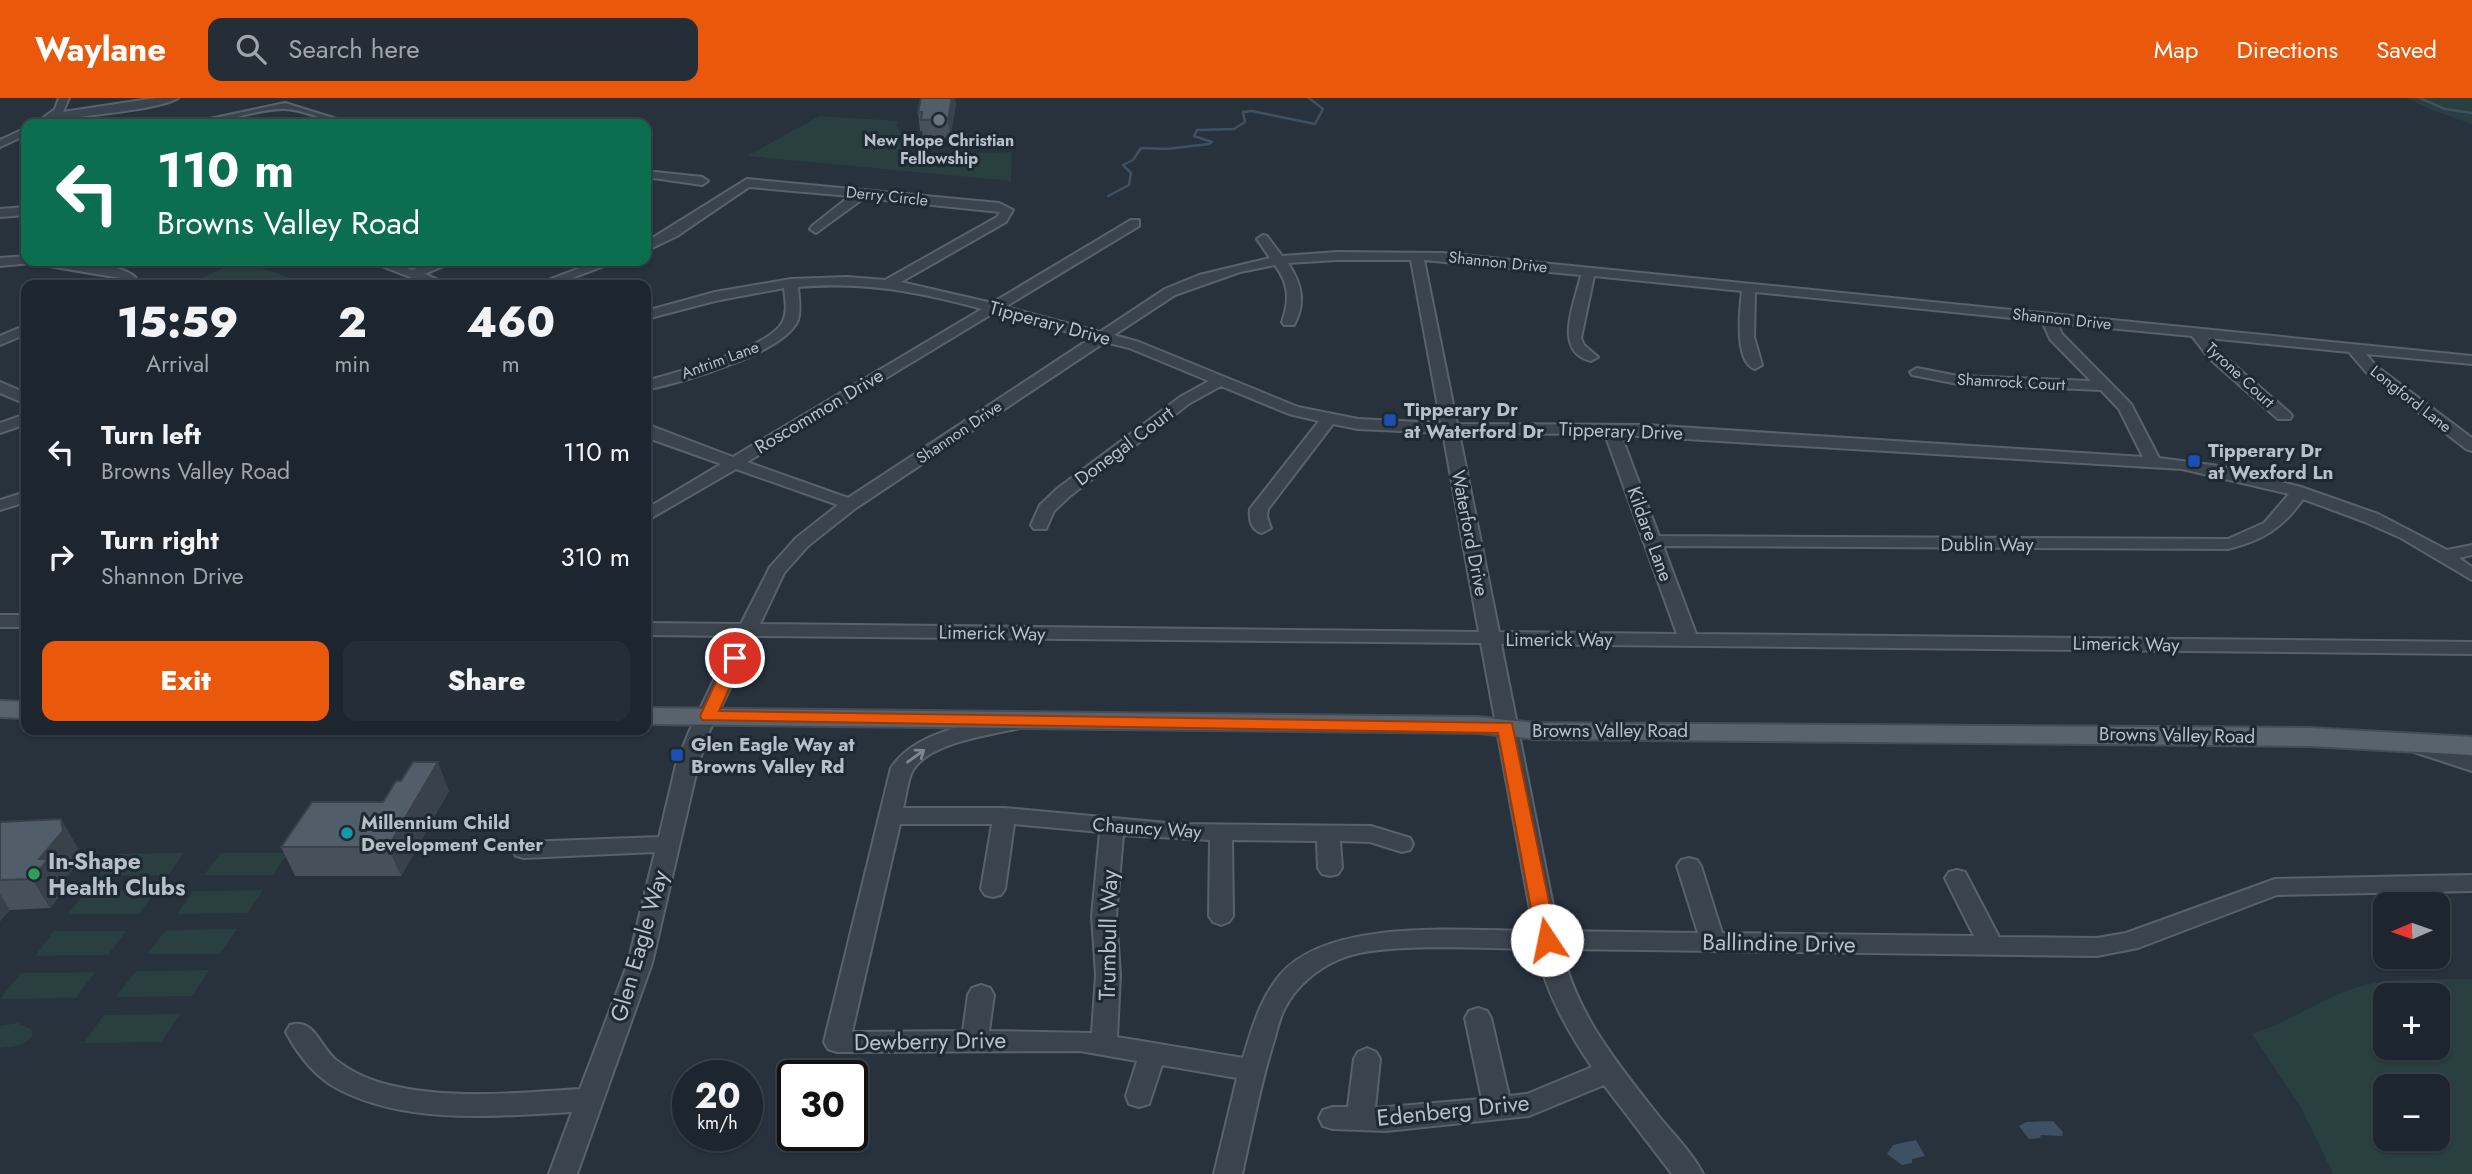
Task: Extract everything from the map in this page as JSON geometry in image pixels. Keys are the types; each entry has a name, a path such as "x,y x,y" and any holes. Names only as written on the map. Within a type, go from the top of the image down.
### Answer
{"main road":[{"path":"0,709 21,710"},
{"name":"Browns Valley Road","path":"651,716 1506,727 1535,731 2082,733 2365,738 2414,744 2472,746"},
{"name":"Browns Valley Road","path":"2365,738 2386,732 2472,734"}],"street":[{"path":"49,119 62,107 64,98"},
{"path":"54,116 97,112 173,98"},
{"path":"217,119 285,106 330,119"},
{"path":"2,142 21,133"},
{"path":"651,175 702,181"},
{"name":"Derry Circle","path":"651,244 673,233 747,183 1007,210 1002,219 889,283"},
{"path":"816,229 861,194"},
{"path":"0,214 21,212"},
{"name":"Roscommon Drive","path":"651,513 1135,223"},
{"path":"1263,239 1293,277 1293,313 1289,322"},
{"name":"Shannon Drive","path":"708,716 776,571 802,542 850,504 1170,292 1202,277 1243,265 1318,256 1417,256 2472,360"},
{"name":"Waterford Drive","path":"1417,256 1554,972 1569,1011 1609,1072 1689,1174"},
{"path":"0,262 21,260"},
{"path":"71,266 124,274 129,278 126,280"},
{"path":"390,266 429,280"},
{"path":"413,274 435,266"},
{"path":"556,280 596,266"},
{"path":"1588,271 1574,338 1577,347 1591,357"},
{"name":"Tipperary Drive","path":"651,314 739,289 842,281 889,283 1103,337 1165,357 1284,407 1329,419 1395,427 1611,430 2153,461 2250,477 2299,492 2368,517 2472,575"},
{"name":"Antrim Lane","path":"651,384 721,362 776,338 789,325 793,312 791,284"},
{"path":"1749,287 1749,355 1755,365"},
{"path":"2048,318 2056,336 2126,407 2153,461"},
{"path":"0,341 21,331"},
{"name":"Tyrone Court","path":"2197,333 2214,355 2284,416"},
{"name":"Longford Lane","path":"2354,349 2371,369 2472,446"},
{"name":"Shamrock Court","path":"1917,372 1958,380 2105,386"},
{"name":"Donegal Court","path":"1040,525 1046,509 1065,492 1185,400 1220,381"},
{"path":"0,387 21,397"},
{"path":"1262,528 1258,517 1259,509 1329,419"},
{"path":"0,428 21,421"},
{"name":"Kildare Lane","path":"1611,430 1688,639"},
{"path":"651,432 660,438 850,504"},
{"name":"Dublin Way","path":"1653,541 2228,544 2254,538 2268,531 2285,514 2299,492"},
{"path":"0,505 21,499"},
{"path":"2442,556 2472,550"},
{"path":"0,621 21,621"},
{"name":"Limerick Way","path":"651,629 2472,648"},
{"name":"Glen Eagle Way","path":"563,1174 640,963 687,765 708,716"},
{"path":"891,816 902,768 912,758 943,739 970,731 1023,722"},
{"path":"2414,744 2472,764"},
{"name":"Chauncy Way","path":"891,816 1004,816 1178,832 1371,834 1402,844"},
{"name":"Dewberry Drive","path":"891,816 837,1042 1080,1041 1252,1070"},
{"path":"993,889 1004,816"},
{"name":"Trumbull Way","path":"1104,1044 1108,975 1104,916 1112,826"},
{"path":"1221,832 1221,916"},
{"path":"1328,833 1330,868"},
{"path":"524,850 668,844"},
{"path":"1689,866 1713,942"},
{"path":"1957,878 1992,947"},
{"name":"Ballindine Drive","path":"1228,1174 1266,1021 1280,992 1303,969 1332,952 1375,941 1547,940 2097,947 2129,942 2275,887 2472,883"},
{"path":"975,1041 981,995"},
{"path":"1478,1018 1498,1109"},
{"path":"299,1032 326,1066 353,1083 386,1096 443,1103 590,1100"},
{"path":"1139,1096 1152,1054"},
{"path":"1360,1120 1367,1059"},
{"name":"Edenberg Drive","path":"1333,1118 1360,1120 1529,1105 1609,1072"}],"green space":[{"path":"2407,98 2472,98 2472,124 2432,110"},
{"path":"819,116 898,121 896,125 906,141 904,155 1012,152 1011,181 747,156"},
{"path":"228,266 260,266 258,267 297,280 198,280"},
{"path":"184,853 168,875 98,876 116,854"},
{"path":"221,853 288,853 273,875 204,875"},
{"path":"156,890 139,914 68,914 86,891"},
{"path":"263,890 248,913 177,914 193,891"},
{"path":"237,929 220,954 147,954 166,930"},
{"path":"54,931 126,931 108,955 35,956"},
{"path":"209,970 192,996 116,997 136,971"},
{"path":"95,972 76,998 0,999 21,973"},
{"path":"2472,979 2472,1174 2333,1174 2302,1109 2252,1034 2350,989 2373,983 2373,1060 2450,1060 2450,983 2374,983"},
{"path":"180,1014 161,1042 84,1043 104,1015"},
{"path":"18,1023 31,1029 33,1034 22,1043 0,1048 0,1026"}],"water":[{"path":"2053,1121 2063,1132 2062,1136 2041,1135 2040,1138 2029,1139 2019,1126 2026,1122"},
{"path":"1916,1140 1925,1156 1912,1159 1912,1163 1902,1165 1887,1154 1893,1145"}],"building":[{"path":"921,98 952,98 948,119 921,120 922,112 918,112"},
{"path":"413,762 438,762 388,847 281,847 312,802 383,802 396,781 401,781"},
{"path":"61,819 63,831 39,859 48,859 32,879 0,880 0,822"}],"waterway":[{"path":"1108,196 1129,185 1131,173 1123,165 1133,160 1141,148 1166,149 1209,144 1212,142 1194,136 1197,130 1234,129 1245,122 1243,112 1252,111 1315,124 1323,109 1309,98"},
{"path":"2420,98 2445,109 2472,113"}],"place":[{"name":"New Hope Christian Fellowship","path":"939,120"},
{"name":"Tipperary Dr at Waterford Dr","path":"1390,420"},
{"name":"Tipperary Dr at Wexford Ln","path":"2194,461"},
{"name":"Glen Eagle Way at Browns Valley Rd","path":"677,755"},
{"name":"Millennium Child Development Center","path":"347,833"},
{"name":"In-Shape Health Clubs","path":"34,874"}],"route":[{"path":"735,658 708,716 1506,727 1547,940"}]}
